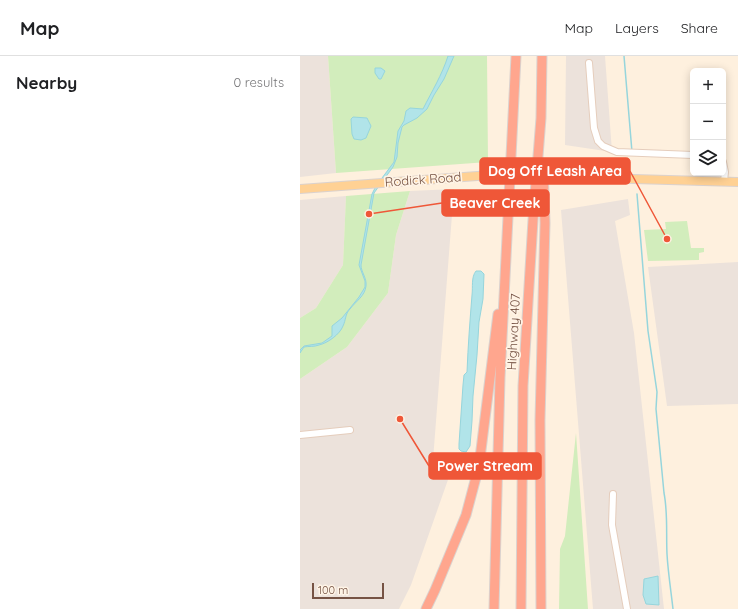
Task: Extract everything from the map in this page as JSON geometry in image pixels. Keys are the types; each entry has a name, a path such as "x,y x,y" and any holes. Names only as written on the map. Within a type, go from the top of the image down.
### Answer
{"highway":[{"name":"Highway 407","path":"494,609 497,473 505,269 516,56"},
{"name":"Highway 407","path":"521,609 523,386 541,118 542,56"},
{"path":"541,118 545,224 540,420 541,609"},
{"path":"426,609 466,515 479,466 505,269"},
{"path":"541,552 546,609"}],"main road":[{"name":"Rodick Road","path":"300,189 491,175 738,182"}],"street":[{"path":"589,63 595,135 603,146 617,152 690,155"},
{"path":"724,182 725,176"},
{"path":"300,435 350,430"},
{"path":"613,494 612,525 627,609"}],"shaded area":[{"path":"300,56 328,56 336,173 300,177"},
{"path":"566,56 605,56 612,152 565,145"},
{"path":"454,189 433,460 450,474 411,585 399,609 300,609 300,379 347,347 388,293 396,235 410,191"},
{"path":"346,196 343,265 316,308 300,318 300,200"},
{"path":"628,199 630,215 615,221 634,333 664,609 593,609 561,210"},
{"path":"738,262 738,404 667,406 648,267"}],"green space":[{"path":"328,56 487,56 488,162 336,173"},
{"path":"410,191 396,235 388,293 347,347 300,379 300,318 316,308 343,265 346,196"},
{"path":"687,221 691,248 704,248 704,252 699,253 699,260 648,261 644,230 666,229 665,222"},
{"path":"576,433 588,609 559,609 560,549 565,536"}],"water":[{"path":"448,56 454,56 444,79 427,109 417,118 402,127 398,143 397,157 393,167 374,193 361,265 366,283 364,293 348,311 343,326 336,335 322,344 304,347 300,353 300,350 304,346 322,343 332,336 332,326 342,318 365,287 365,281 359,265 372,194 376,186 394,162 398,131 404,121 406,111 410,108 423,109 440,76"},
{"path":"375,68 381,68 385,71 381,79 379,79 375,73"},
{"path":"353,117 367,118 371,126 366,138 361,140 354,139 352,134 351,119"},
{"path":"476,271 481,271 484,274 483,299 479,322 470,446 466,452 459,449 459,444 464,375 467,372 473,279"},
{"path":"658,576 659,605 646,604 643,595 644,579"}],"waterway":[{"path":"624,56 632,152"},
{"path":"637,194 648,331 657,392 656,409 667,523 667,561 673,609"}],"place":[{"name":"Beaver Creek","path":"369,214"},
{"name":"Dog Off Leash Area","path":"667,239"},
{"name":"Power Stream","path":"400,419"}]}
